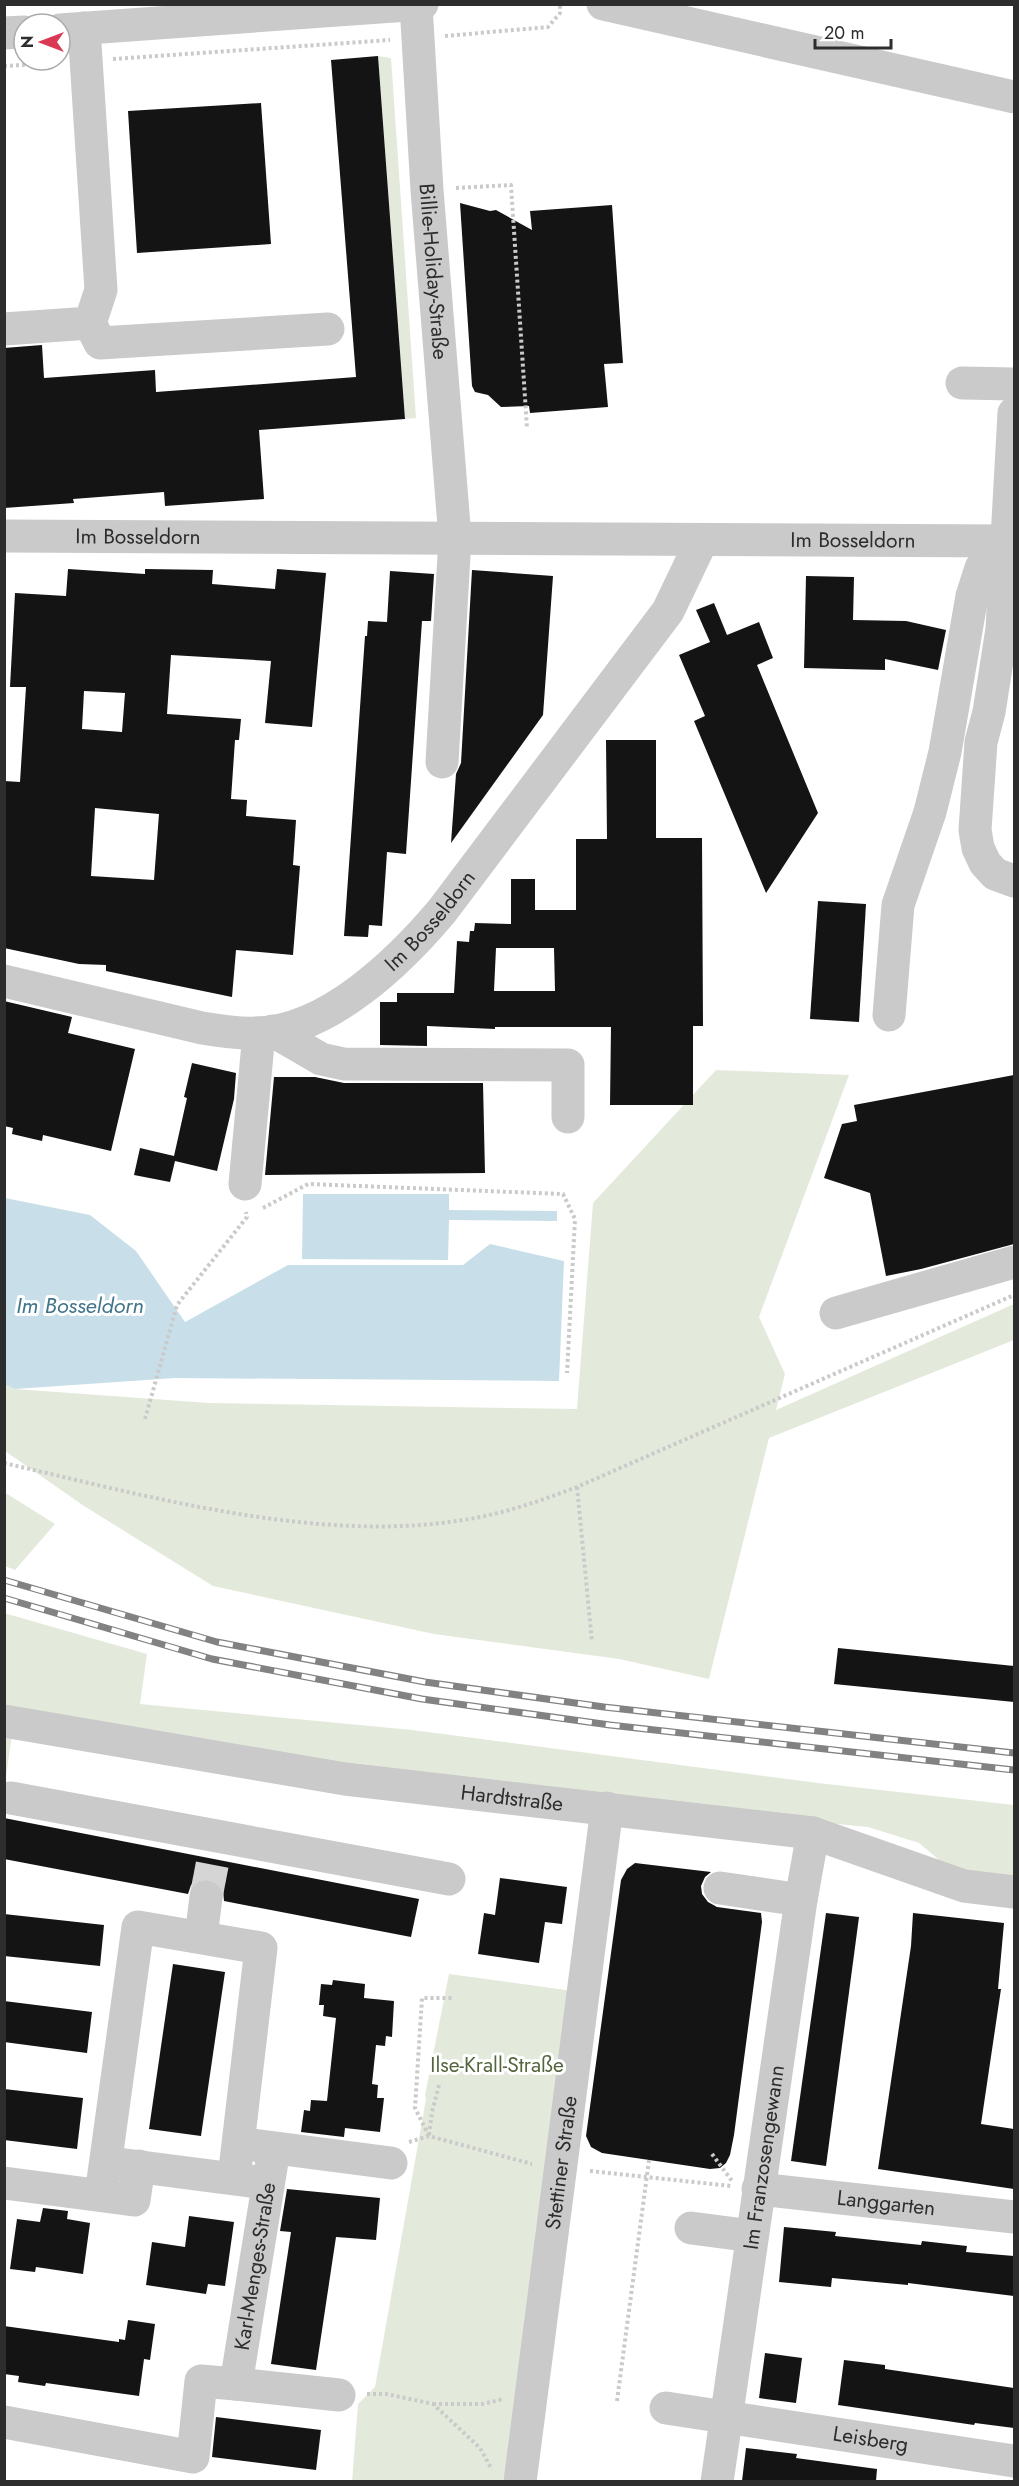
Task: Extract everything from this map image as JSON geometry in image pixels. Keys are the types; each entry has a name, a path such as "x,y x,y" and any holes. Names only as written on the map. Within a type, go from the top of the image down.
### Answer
{"street":[{"path":"328,329 100,344 90,323 101,290 86,61 72,29 192,13 422,4"},
{"path":"603,4 1014,97"},
{"name":"Billie-Holiday-Straße","path":"416,5 455,538 442,762"},
{"path":"4,329 90,323"},
{"path":"962,383 1014,384"},
{"path":"1012,880 995,874 985,863 978,848 975,830 981,742 1002,713 1005,542 1014,413"},
{"name":"Im Bosseldorn","path":"4,536 1005,542"},
{"name":"Im Bosseldorn","path":"4,981 202,1028 266,1032 302,1023 346,1000 383,971 419,938 539,786 668,611 702,540"},
{"path":"889,1015 898,905 930,812 945,752 972,596 981,568 1005,542"},
{"path":"244,1184 266,1032 321,1059 344,1064 568,1065 568,1117"},
{"path":"836,1313 1014,1262"},
{"name":"Hardtstraße","path":"4,1721 345,1779 813,1833 964,1886 1014,1892"},
{"path":"11,1798 216,1843 449,1879"},
{"name":"Stettiner Straße","path":"507,2477 531,2391 607,1808"},
{"name":"Im Franzosengewann","path":"717,2481 758,2189 813,1833"},
{"path":"720,1888 801,1900"},
{"path":"201,1937 206,1898"},
{"path":"101,2195 138,1927 261,1948 234,2178"},
{"path":"239,2143 391,2163"},
{"name":"Karl-Menges-Straße","path":"236,2384 274,2149"},
{"path":"107,2162 267,2184"},
{"path":"4,2183 134,2200 139,2166"},
{"name":"Langgarten","path":"758,2189 1014,2217"},
{"path":"691,2228 752,2236"},
{"path":"4,2422 193,2457 201,2381 339,2395"},
{"name":"Leisberg","path":"666,2408 1014,2460"}],"path":[{"path":"4,66 548,27 560,13 560,4"},
{"path":"428,190 511,185 527,428"},
{"path":"244,1184 247,1217"},
{"path":"145,1419 177,1305 247,1217 308,1184 563,1194 575,1219 567,1373"},
{"path":"4,1463 157,1498 277,1519 380,1526 463,1520 529,1505 577,1487 1014,1295"},
{"path":"577,1487 592,1642"},
{"path":"429,2136 415,2108 422,1998 453,1998"},
{"path":"429,2136 439,2085"},
{"path":"391,2163 405,2143 429,2136 537,2166 735,2187 712,2154"},
{"path":"617,2401 649,2160"},
{"path":"339,2395 386,2394 433,2404 483,2404 531,2391"},
{"path":"433,2404 507,2477"}],"green space":[{"path":"378,56 391,58 416,418 405,419"},
{"path":"716,1070 849,1075 759,1317 785,1374 776,1410 1014,1304 1014,1340 769,1438 709,1679 619,1659 434,1634 213,1586 84,1506 5,1451 4,1385 15,1389 209,1403 577,1409 593,1203"},
{"path":"4,1492 55,1524 15,1570 5,1566"},
{"path":"4,1613 147,1654 140,1704 412,1730 818,1783 1014,1805 1014,1887 964,1881 919,1843 868,1827 607,1802 5,1715"},
{"path":"5,1726 13,1727 5,1784"},
{"name":"Ilse-Krall-Straße","path":"449,1974 573,1991 509,2481 352,2482 358,2404 375,2387 425,2095"}],"water":[{"path":"303,1194 449,1194 449,1210 557,1211 557,1221 449,1220 448,1260 302,1259"},
{"name":"Im Bosseldorn","path":"5,1198 90,1215 136,1251 185,1322 288,1265 463,1265 490,1244 564,1261 559,1381 175,1378 15,1389 5,1385"}],"building":[{"path":"378,56 405,419 259,430 264,499 165,506 164,492 73,499 74,503 4,508 4,348 42,345 44,378 155,370 156,392 356,377 331,60"},
{"path":"261,103 271,244 137,253 128,111"},
{"path":"460,203 490,211 496,210 532,230 530,211 612,205 623,363 604,364 608,407 530,413 529,406 501,407 488,395 475,392 472,386"},
{"path":"68,569 145,574 145,569 213,570 212,584 275,589 277,569 326,573 312,727 265,723 271,661 171,655 167,714 241,719 239,740 235,740 231,799 247,800 246,816 296,820 293,865 300,866 293,955 236,950 232,997 106,971 106,965 79,964 4,948 4,781 20,782 26,687 10,687 15,593 66,596","holes":["84,691 125,693 122,732 82,729","95,808 159,814 154,880 91,876"]},
{"path":"472,570 553,576 543,715 451,843 456,774 461,763"},
{"path":"390,571 434,574 431,621 422,621 406,854 387,852 382,926 369,925 368,937 344,936 365,636 367,636 368,621 387,622"},
{"path":"806,576 854,577 853,620 906,621 946,630 938,670 885,659 885,670 804,668"},
{"path":"714,603 727,635 759,622 773,658 757,665 818,813 766,893 694,721 705,716 679,655 710,642 696,610"},
{"path":"606,740 656,740 656,838 702,838 703,1026 693,1026 693,1105 610,1105 611,1027 495,1027 495,1029 427,1026 427,1046 380,1045 380,1002 397,1002 397,993 454,993 457,941 469,942 470,931 474,931 475,923 511,924 511,879 535,879 535,910 576,910 576,839 607,839","holes":["496,948 554,948 555,991 494,991"]},
{"path":"818,901 866,904 859,1022 810,1019"},
{"path":"4,1001 72,1017 68,1033 135,1049 111,1151 43,1135 42,1141 12,1134 13,1128 4,1126"},
{"path":"192,1063 236,1073 234,1099 217,1171 175,1161 170,1182 134,1175 140,1148 174,1156"},
{"path":"1014,1075 1014,1244 886,1276 870,1193 824,1178 842,1124 857,1121 854,1105"},
{"path":"274,1077 315,1077 344,1083 483,1083 485,1173 265,1175"},
{"path":"838,1648 1014,1666 1014,1702 834,1684"},
{"path":"4,1818 419,1899 411,1937 224,1901 223,1889 217,1882 209,1879 198,1880 191,1885 188,1894 4,1859"},
{"path":"635,1863 711,1872 705,1877 701,1886 702,1894 708,1902 717,1907 761,1913 762,1922 734,2135 730,2155 720,2168 710,2169 602,2153 591,2147 586,2136 621,1880 627,1869"},
{"path":"500,1878 567,1887 562,1924 545,1922 539,1963 478,1954 484,1913 495,1915"},
{"path":"826,1913 859,1917 826,2166 791,2161"},
{"path":"913,1913 1004,1923 998,1989 1001,1989 981,2124 1014,2129 1014,2189 878,2169 911,1946"},
{"path":"4,1914 104,1925 100,1966 4,1956"},
{"path":"173,1964 225,1972 201,2136 149,2129"},
{"path":"333,1980 365,1984 364,1998 394,2001 392,2037 386,2036 385,2046 376,2045 372,2084 378,2085 377,2098 384,2098 380,2132 345,2128 344,2137 301,2132 304,2110 310,2111 311,2100 327,2101 336,2018 323,2016 324,2005 319,2005 321,1984 332,1985"},
{"path":"4,2001 92,2012 87,2053 4,2042"},
{"path":"4,2089 83,2098 77,2149 4,2140"},
{"path":"287,2189 380,2198 376,2240 336,2237 316,2370 271,2364 291,2232 280,2231"},
{"path":"43,2208 68,2211 67,2219 90,2223 83,2274 36,2267 35,2272 10,2269 17,2219 40,2222"},
{"path":"189,2216 234,2222 225,2286 208,2284 206,2294 146,2285 152,2242 185,2247"},
{"path":"784,2227 836,2232 835,2236 921,2245 922,2241 967,2246 966,2252 1014,2256 1014,2296 908,2283 908,2285 832,2278 831,2287 779,2282"},
{"path":"128,2320 155,2324 150,2360 144,2359 139,2396 46,2383 45,2386 18,2382 19,2376 4,2374 4,2326 119,2342 119,2339 125,2340"},
{"path":"765,2353 802,2358 796,2403 759,2398"},
{"path":"844,2360 885,2365 885,2369 1014,2388 1014,2428 975,2423 974,2425 838,2405"},
{"path":"216,2417 321,2430 316,2470 212,2457"},
{"path":"746,2448 797,2454 796,2458 877,2469 876,2481 742,2481"}],"tunnel":[{"path":"206,1897 215,1850"}],"railway":[{"path":"4,1580 217,1642 425,1682 604,1707 1014,1753"},
{"path":"4,1598 212,1659 422,1699 610,1725 1014,1770"}]}
